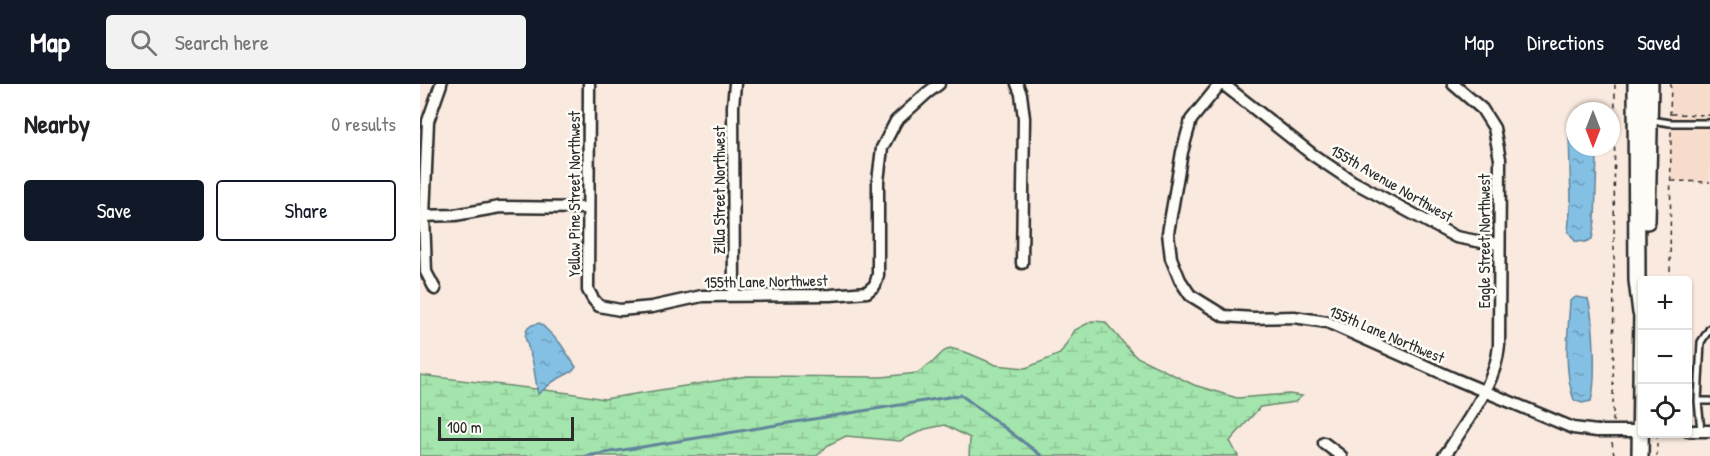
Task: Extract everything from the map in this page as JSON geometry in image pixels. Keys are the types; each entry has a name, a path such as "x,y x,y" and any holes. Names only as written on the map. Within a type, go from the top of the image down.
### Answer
{"main road":[{"path":"1636,84 1638,285"},
{"path":"1645,276 1650,84"},
{"path":"1641,384 1642,330"},
{"path":"1640,456 1641,438"}],"street":[{"path":"435,289 426,272 422,216 428,121 441,84"},
{"name":"Yellow Pine Street Northwest","path":"589,84 588,290 595,302"},
{"name":"Zilla Street Northwest","path":"734,296 733,106 735,84"},
{"name":"155th Lane Northwest","path":"595,302 599,306 620,310 652,307 702,296 831,295 868,292 875,285 878,275 878,181 882,148 897,121 939,84"},
{"path":"1017,84 1021,94 1024,118 1022,263"},
{"name":"155th Lane Northwest","path":"1221,84 1191,120 1182,152 1168,233 1170,258 1190,295 1224,316 1294,317 1327,322 1573,428 1597,431 1638,431"},
{"name":"155th Avenue Northwest","path":"1221,84 1313,155 1352,181 1456,237 1498,244"},
{"name":"Eagle Street Northwest","path":"1453,84 1482,109 1494,128 1500,159 1499,345 1496,368 1485,391"},
{"path":"422,216 455,215 500,207 588,208"},
{"path":"1444,456 1485,391"},
{"path":"1324,443 1341,456"}],"lane":[{"path":"1649,120 1670,123 1710,123"},
{"path":"1706,431 1698,401 1701,342 1710,328"},
{"path":"1698,401 1710,401"}],"path":[{"path":"1612,421 1615,84"},
{"path":"1671,84 1670,114 1710,115"},
{"path":"1670,276 1671,130"},
{"path":"1670,181 1710,182"},
{"path":"1657,438 1657,456"},
{"path":"1612,441 1614,456"}],"shaded area":[{"path":"1671,84 1710,84 1710,182 1670,181"}],"green space":[{"path":"1092,321 1105,322 1135,356 1194,385 1237,398 1289,394 1302,396 1295,402 1260,407 1230,441 1238,456 969,456 970,438 945,425 925,429 900,441 846,436 828,445 817,456 420,456 420,375 604,399 747,376 882,377 917,373 950,348 996,365 1026,368 1060,354 1075,330"}],"water":[{"path":"1570,156 1597,156 1595,221 1592,239 1585,242 1575,241 1568,231 1571,201"},
{"path":"1576,297 1588,299 1593,335 1593,391 1591,401 1582,403 1574,400 1567,363 1570,301"},
{"path":"540,323 560,343 576,367 538,394 533,363 525,337 527,329"}],"waterway":[{"path":"586,456 961,395 1042,456"}]}
